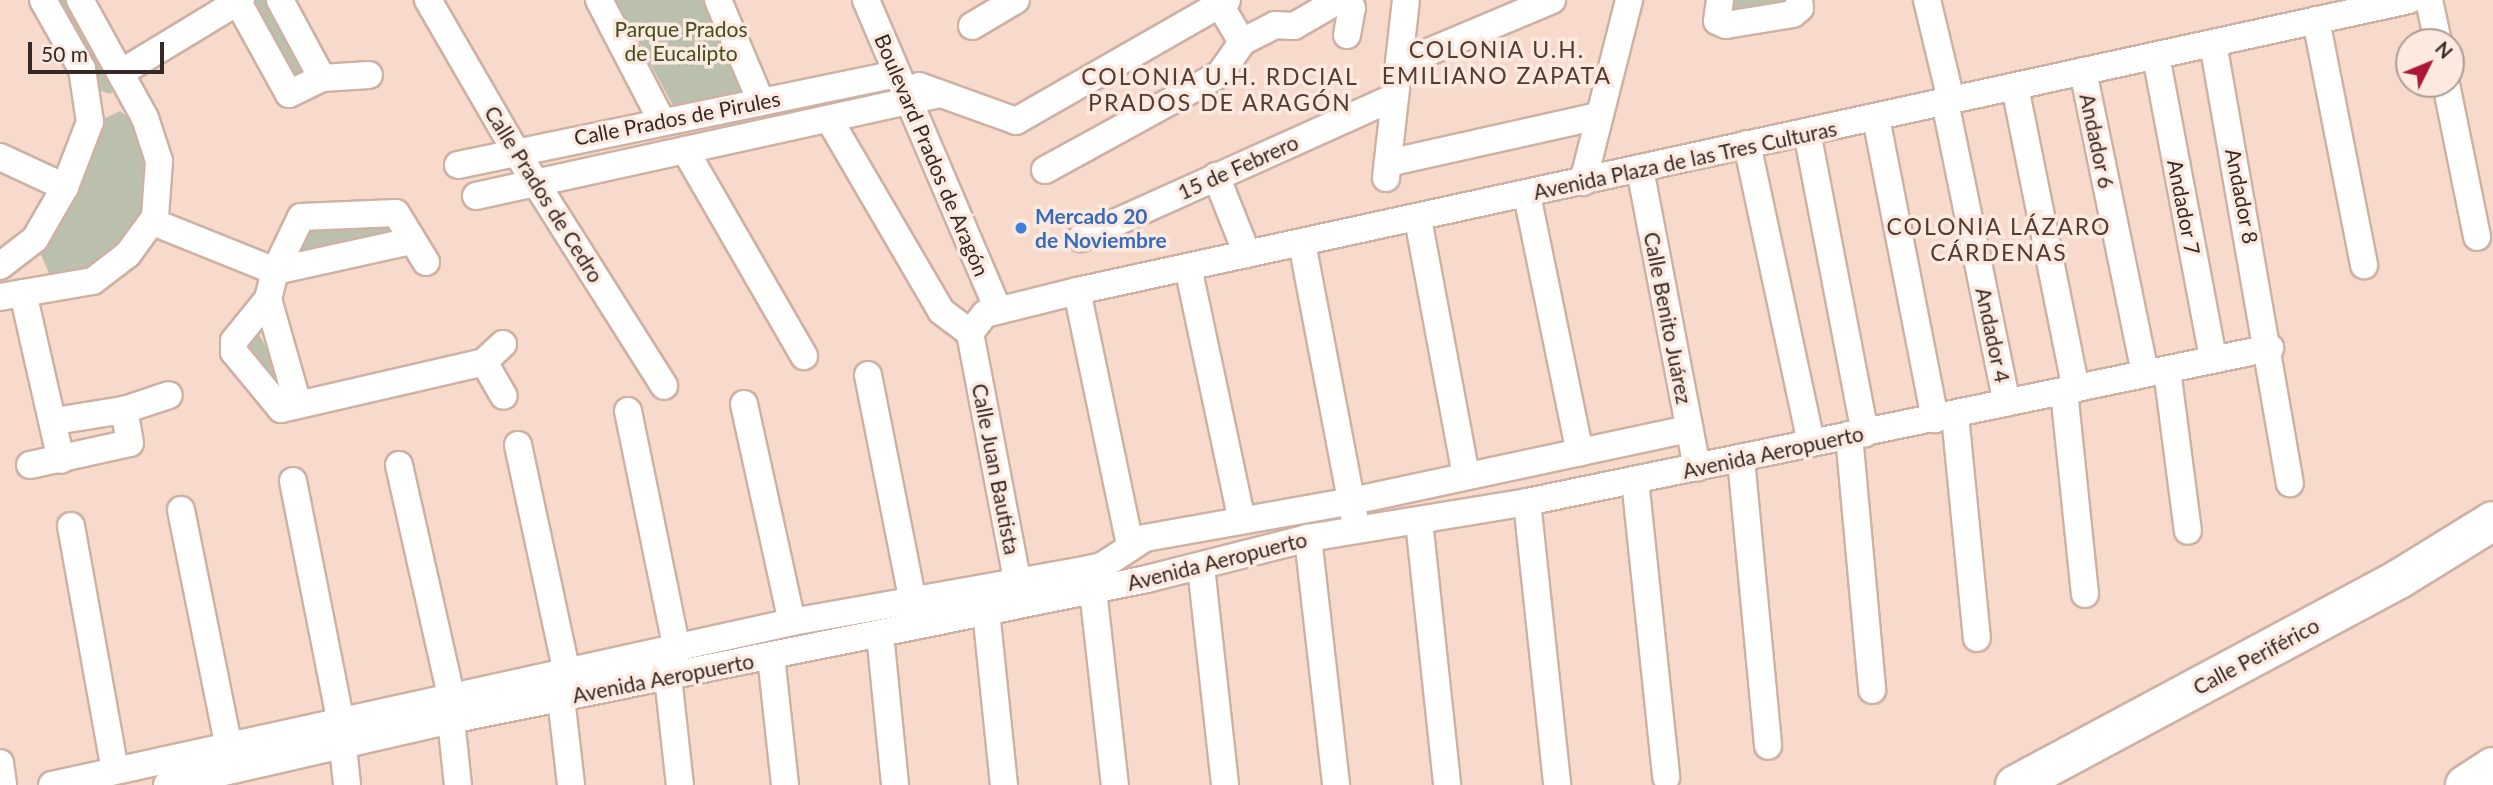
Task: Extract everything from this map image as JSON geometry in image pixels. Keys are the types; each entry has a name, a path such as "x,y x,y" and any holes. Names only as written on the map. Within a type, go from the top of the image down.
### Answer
{"highway":[{"name":"Calle Periférico","path":"2015,785 2399,579 2493,521"},
{"path":"2465,785 2493,767"}],"street":[{"path":"43,0 82,69 90,122"},
{"path":"61,460 55,421 12,295 63,289 93,281 111,269 153,222 160,191 159,161 145,118 80,0"},
{"path":"280,0 322,78"},
{"name":"Calle Prados de Cedro","path":"428,0 515,150 664,386"},
{"path":"599,0 662,121"},
{"path":"718,0 761,102"},
{"name":"Boulevard Prados de Aragón","path":"866,0 998,310"},
{"path":"972,26 1016,0"},
{"path":"1045,170 1220,74 1242,42 1275,25 1294,26 1339,0"},
{"path":"1347,35 1352,8 1348,0"},
{"path":"1406,0 1387,172 1598,116"},
{"path":"1400,64 1552,0"},
{"path":"1583,182 1629,0"},
{"path":"1720,0 1717,21 1726,26 1793,14 1800,8 1798,0"},
{"name":"Andador 4","path":"1927,0 2007,403"},
{"name":"Avenida Plaza de las Tres Culturas","path":"970,333 985,314 1077,291 1418,219 1747,144 2156,56 2316,20 2356,5 2409,0"},
{"path":"2429,0 2435,28"},
{"path":"122,72 239,1 287,92 293,94 322,78 369,75"},
{"path":"897,74 935,95 1016,121 1189,9 1224,2 1242,42"},
{"path":"2316,20 2364,265"},
{"name":"Andador 8","path":"2213,43 2270,348 2290,483"},
{"name":"Andador 7","path":"2156,56 2213,359"},
{"name":"Andador 6","path":"2083,71 2156,372 2188,531"},
{"name":"Calle Prados de Pirules","path":"458,165 515,150 897,74"},
{"path":"2015,87 2070,390 2085,594"},
{"name":"Calle Prados de Pirules","path":"476,196 935,95"},
{"name":"15 de Febrero","path":"1081,238 1395,97"},
{"path":"2449,98 2477,237"},
{"path":"0,266 35,239 65,187 90,122 99,109 119,100 145,118"},
{"path":"1876,118 1945,417 1977,638"},
{"path":"829,119 941,311 970,333"},
{"path":"1807,132 1857,434 1872,690"},
{"path":"1747,144 1811,443"},
{"path":"685,150 804,356"},
{"path":"0,157 65,187"},
{"name":"Calle Benito Juárez","path":"1640,169 1697,468"},
{"path":"1216,176 1247,254"},
{"path":"1527,195 1580,453"},
{"path":"153,222 275,271 419,251 403,218 396,213 304,216 275,271 268,299 232,348 277,407 484,362 502,344"},
{"path":"1418,219 1466,475"},
{"path":"35,239 36,272 63,289"},
{"path":"1302,243 1357,532"},
{"path":"1188,267 1242,520"},
{"path":"1077,291 1130,545"},
{"path":"268,299 298,404"},
{"name":"Calle Juan Bautista","path":"970,333 1019,592"},
{"name":"Avenida Aeropuerto","path":"52,785 228,744 341,732 564,685 677,650 792,622 912,598 1093,590 1201,567 1308,538 1527,502 2270,348"},
{"path":"484,362 504,396"},
{"path":"868,375 912,598"},
{"path":"55,421 124,410 169,395"},
{"path":"744,404 792,622"},
{"path":"30,465 61,460 132,441 124,410"},
{"path":"628,411 677,650 668,677 680,785"},
{"name":"Avenida Aeropuerto","path":"564,685 668,677 986,611 1019,592 1102,566 1144,538 1352,500 1689,429"},
{"path":"518,445 564,685 571,785"},
{"path":"1741,459 1768,746"},
{"path":"399,465 451,708 458,785"},
{"path":"1635,480 1666,777"},
{"path":"293,481 341,732 347,785"},
{"path":"1527,502 1557,785"},
{"path":"181,510 228,744"},
{"path":"1419,521 1447,785"},
{"path":"71,526 115,770"},
{"path":"1308,538 1336,785"},
{"path":"1201,567 1225,785"},
{"path":"1093,590 1115,785"},
{"path":"986,611 1004,785"},
{"path":"880,634 895,785"},
{"path":"771,656 785,785"},
{"name":"Avenida Aeropuerto","path":"167,785 219,778 341,732"},
{"path":"0,763 4,785"}],"green space":[{"path":"52,0 79,0 118,88 110,94 99,90 97,73"},
{"path":"252,0 274,0 313,72 289,84 245,5"},
{"name":"Parque Prados de Eucalipto","path":"616,0 704,0 744,92 676,111"},
{"path":"1725,0 1793,0 1720,20"},
{"path":"120,111 139,126 150,179 141,217 117,251 71,277 49,273 41,255 95,123"},
{"path":"389,219 398,238 288,263 308,223"},
{"path":"254,326 291,391 273,399 236,350"}],"place":[{"name":"Mercado 20 de Noviembre","path":"1021,228"}],"district":[{"name":"COLONIA U.H. EMILIANO ZAPATA","path":"1497,62"},
{"name":"COLONIA U.H. RDCIAL PRADOS DE ARAGÓN","path":"1220,89"},
{"name":"COLONIA LÁZARO CÁRDENAS","path":"1999,239"}]}
